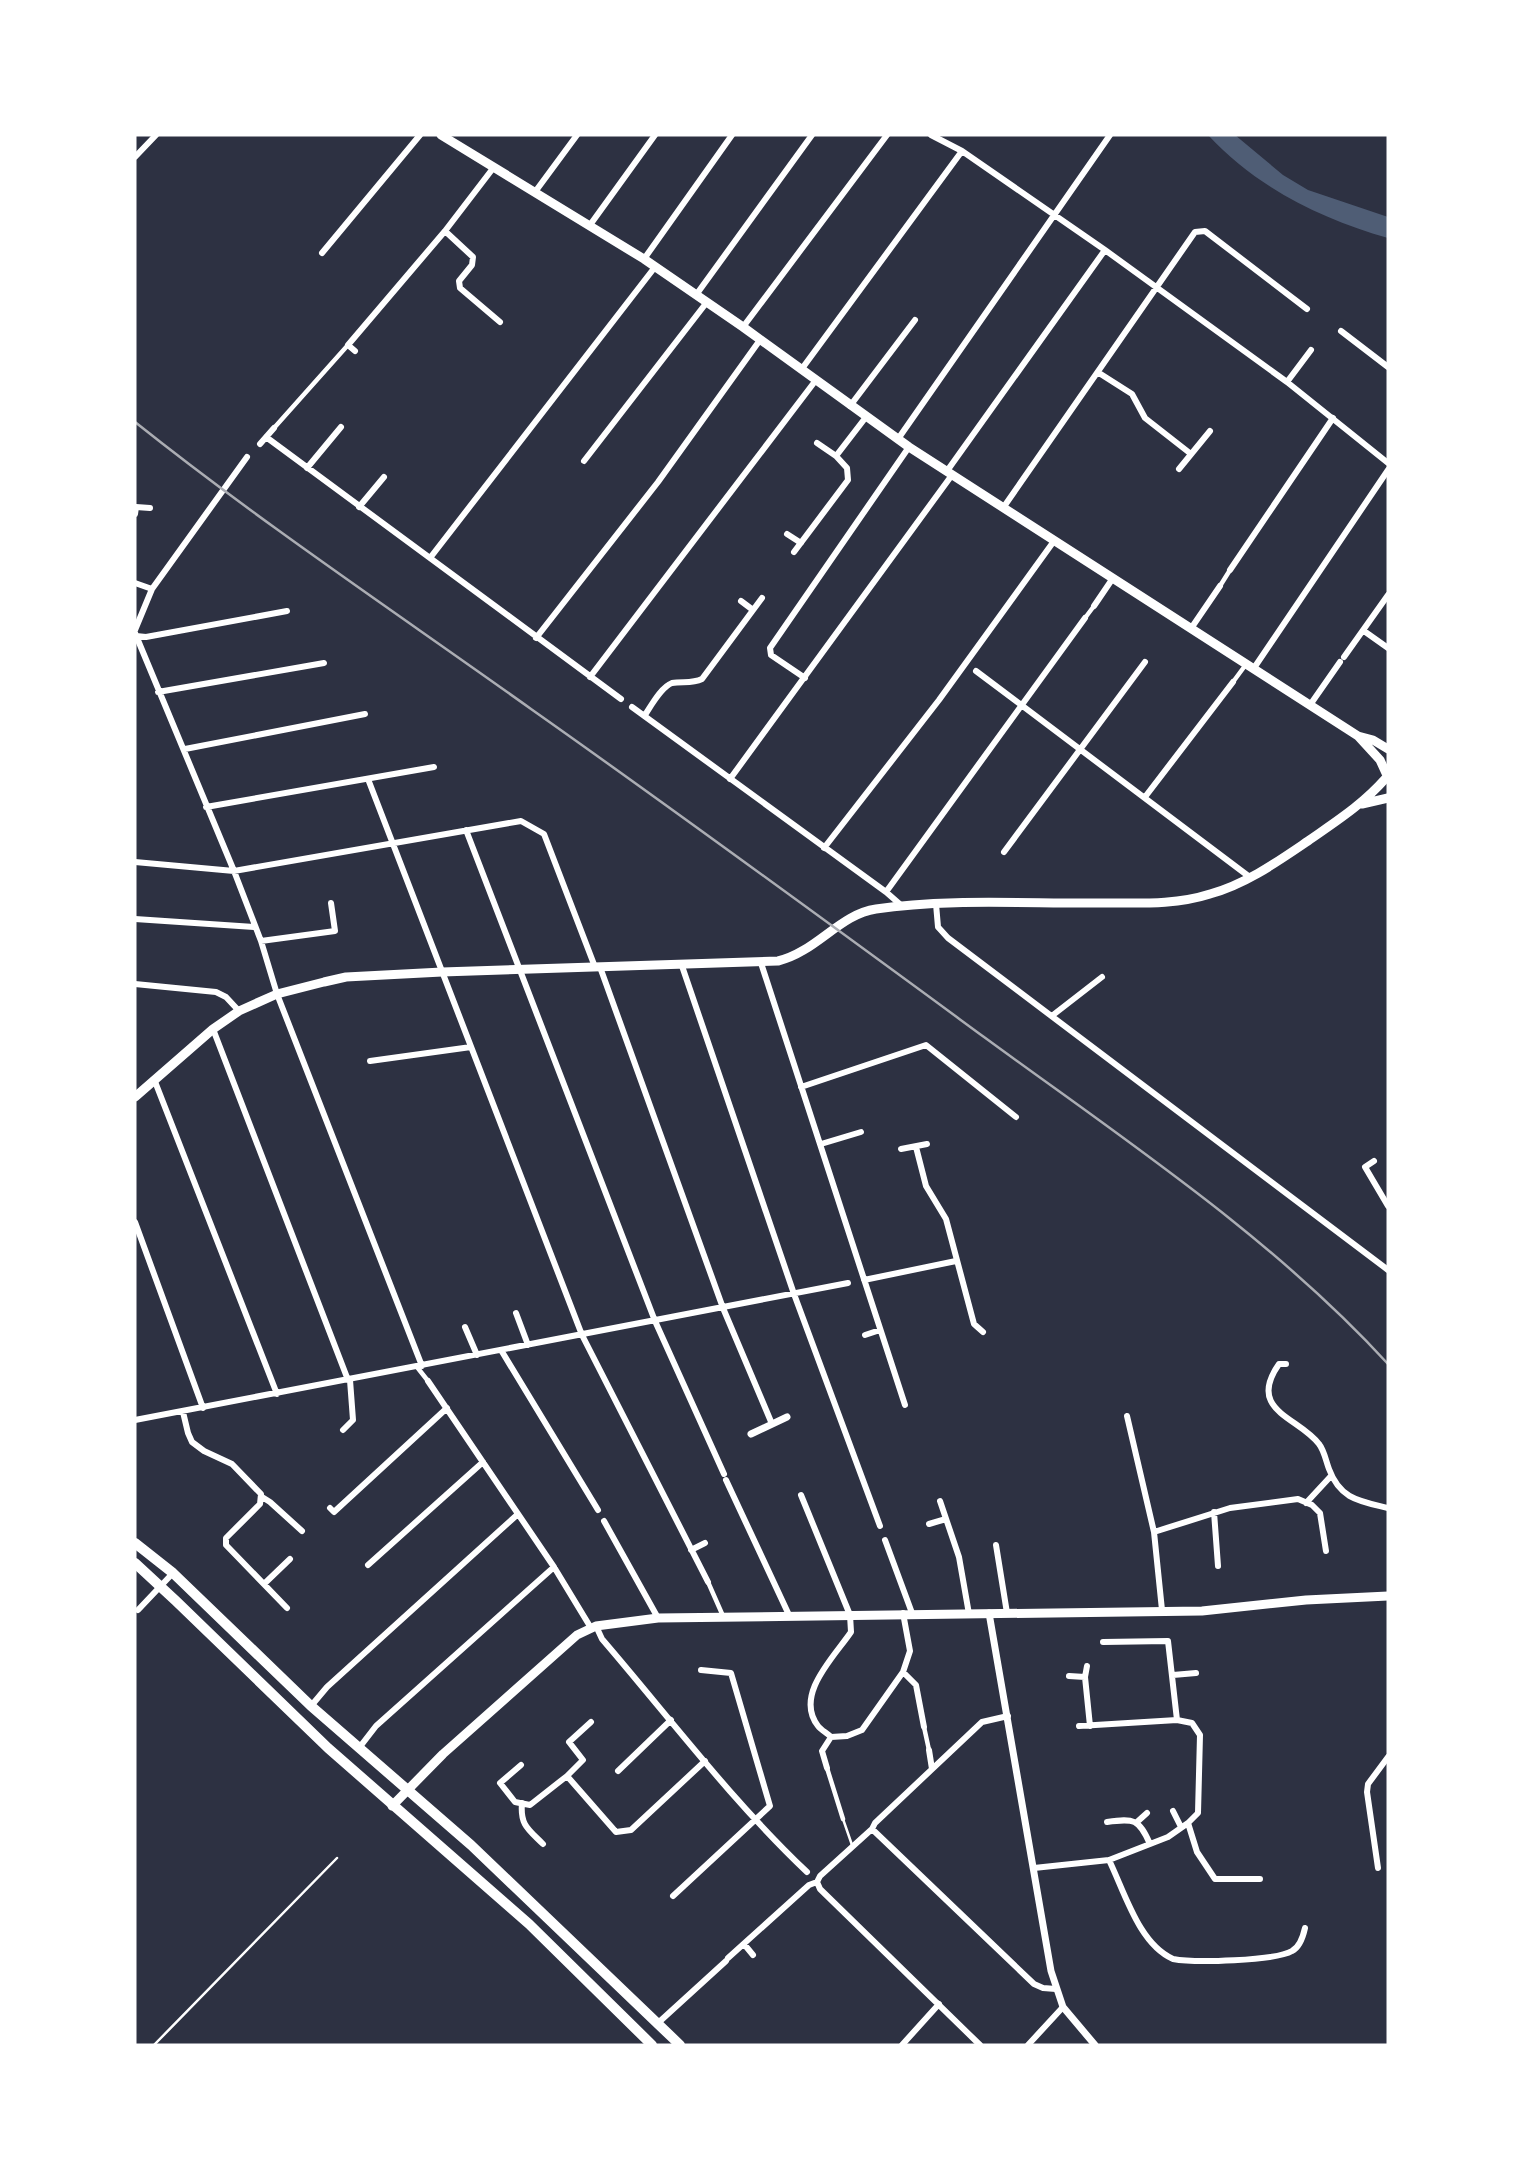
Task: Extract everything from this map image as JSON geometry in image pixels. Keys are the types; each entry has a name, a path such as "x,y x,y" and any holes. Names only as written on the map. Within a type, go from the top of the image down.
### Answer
{"highway":[{"path":"135,1543 173,1573 311,1706 520,1890 680,2045"},
{"path":"135,1563 328,1748 529,1924 652,2045"}],"main road":[{"path":"135,1097 213,1029 239,1012 277,995 346,977 520,969 761,963 798,955 858,914 873,909 936,904 1168,902 1211,894 1251,878 1360,805 1387,776 1380,760 1358,736 909,447 644,258 441,135"},
{"path":"1358,736 1373,740 1388,749"},
{"path":"1360,805 1388,798"},
{"path":"392,1806 545,1662 577,1634 593,1627 658,1618 723,1616 1202,1611 1306,1600 1388,1596"}],"street":[{"path":"135,157 156,135"},
{"path":"322,253 420,135"},
{"path":"535,192 577,135"},
{"path":"590,225 655,135"},
{"path":"644,258 732,135"},
{"path":"696,295 812,135"},
{"path":"744,327 887,135"},
{"path":"931,135 962,151 1105,250 1287,382 1388,463"},
{"path":"898,439 1110,135"},
{"path":"801,370 962,151"},
{"path":"260,444 445,232 494,167"},
{"path":"1003,508 1195,232 1205,231 1307,309"},
{"path":"445,232 472,257 472,265 459,281 460,288 500,322"},
{"path":"730,779 805,678 1105,250"},
{"path":"430,558 655,267"},
{"path":"584,461 707,302"},
{"path":"850,406 915,320"},
{"path":"1341,331 1388,367"},
{"path":"536,638 658,482 760,341"},
{"path":"348,345 355,351"},
{"path":"1287,382 1311,350"},
{"path":"1099,373 1132,394 1144,418 1191,454"},
{"path":"590,677 816,380"},
{"path":"836,456 866,417"},
{"path":"1192,627 1333,418"},
{"path":"307,468 341,426"},
{"path":"1179,469 1210,431"},
{"path":"266,437 621,699"},
{"path":"794,552 848,480 847,468 836,456 817,443"},
{"path":"805,678 771,655 770,648 909,447"},
{"path":"247,457 152,589 135,633 234,871 261,941 277,995 420,1367 602,1639 705,1761 781,1847 817,1882 820,1889 980,2045"},
{"path":"1145,797 1233,682 1250,666 1388,470"},
{"path":"359,507 384,477"},
{"path":"135,514 136,507 150,508"},
{"path":"787,534 801,543"},
{"path":"824,848 966,663 1054,541"},
{"path":"886,892 1113,578"},
{"path":"135,583 152,589"},
{"path":"1310,705 1388,595"},
{"path":"645,715 664,688 671,684 702,679 762,598"},
{"path":"741,601 753,610"},
{"path":"135,633 146,637 287,611"},
{"path":"1364,631 1388,648"},
{"path":"1004,852 1145,662"},
{"path":"158,692 324,663"},
{"path":"966,663 1251,878"},
{"path":"632,708 902,906"},
{"path":"185,749 365,714"},
{"path":"206,807 433,767"},
{"path":"368,779 582,1335 723,1616"},
{"path":"135,862 234,871 522,821 544,834 598,967 723,1308 772,1424"},
{"path":"466,830 655,1321 789,1615"},
{"path":"261,941 335,931 331,903"},
{"path":"936,904 938,927 948,938 1388,1269"},
{"path":"135,919 254,927"},
{"path":"761,963 905,1405"},
{"path":"682,966 794,1294 880,1526"},
{"path":"1052,1015 1102,977"},
{"path":"135,984 216,992 226,997 239,1012"},
{"path":"213,1029 349,1380 353,1420 343,1430"},
{"path":"801,1087 926,1045 1016,1117"},
{"path":"370,1061 471,1046"},
{"path":"154,1079 277,1394"},
{"path":"821,1144 861,1132"},
{"path":"901,1149 928,1144"},
{"path":"916,1147 926,1186 946,1219 974,1324 983,1332"},
{"path":"1374,1161 1364,1167 1388,1206"},
{"path":"135,1222 203,1408"},
{"path":"864,1280 956,1261"},
{"path":"135,1420 848,1283"},
{"path":"516,1313 528,1345"},
{"path":"465,1327 477,1355"},
{"path":"864,1335 880,1329"},
{"path":"501,1350 598,1510"},
{"path":"1286,1364 1279,1364 1272,1374 1269,1388 1273,1404 1281,1415 1320,1445 1331,1476 1344,1494 1388,1508"},
{"path":"330,1508 334,1512 447,1408"},
{"path":"183,1412 192,1442 204,1451 232,1464 262,1497 302,1531"},
{"path":"1127,1416 1154,1532 1162,1610"},
{"path":"751,1434 787,1417"},
{"path":"368,1565 483,1462"},
{"path":"1306,1503 1331,1476"},
{"path":"801,1495 850,1615 851,1632 811,1690 810,1706 817,1725 831,1737 847,1736 862,1730 903,1672 910,1651 907,1613 885,1540"},
{"path":"262,1497 260,1504 226,1542 228,1549 287,1608"},
{"path":"1154,1532 1214,1512 1298,1499 1320,1513 1326,1551"},
{"path":"940,1501 959,1557 969,1614"},
{"path":"1214,1512 1218,1566"},
{"path":"311,1706 336,1679 518,1514"},
{"path":"929,1524 946,1518"},
{"path":"604,1521 658,1618"},
{"path":"691,1550 705,1543"},
{"path":"996,1545 1007,1613"},
{"path":"264,1584 290,1559"},
{"path":"359,1748 376,1726 554,1567"},
{"path":"138,1610 173,1573"},
{"path":"989,1614 1051,1971 1063,2007 1095,2045"},
{"path":"1103,1642 1168,1641 1177,1720"},
{"path":"1087,1666 1090,1726"},
{"path":"673,1896 770,1806 731,1672 701,1670"},
{"path":"903,1672 916,1685 932,1769"},
{"path":"1173,1675 1196,1673"},
{"path":"1069,1676 1086,1677"},
{"path":"658,2023 809,1885 817,1882 820,1876 982,1721 1008,1716"},
{"path":"618,1771 671,1720"},
{"path":"1034,1868 1109,1860 1168,1837 1198,1813 1200,1735 1192,1723 1177,1720 1079,1726"},
{"path":"522,1765 500,1783 515,1801 530,1805 583,1760 569,1742 590,1722"},
{"path":"831,1737 822,1751 843,1819"},
{"path":"1378,1868 1367,1792 1368,1784 1388,1757"},
{"path":"567,1776 616,1832 631,1830 705,1761"},
{"path":"522,1803 521,1816 524,1824 542,1844"},
{"path":"1173,1811 1181,1826"},
{"path":"1137,1822 1147,1813"},
{"path":"1107,1822 1137,1822 1143,1828 1150,1844"},
{"path":"1188,1823 1197,1852 1215,1880 1260,1879"},
{"path":"872,1829 1034,1984 1043,1989 1056,1989"},
{"path":"1109,1860 1143,1933 1159,1952 1173,1959 1272,1956 1293,1951 1302,1941 1306,1928"},
{"path":"744,1944 753,1955"},
{"path":"902,2045 939,2004"},
{"path":"1028,2045 1063,2007"}],"lane":[{"path":"843,1819 852,1846"},
{"path":"154,2045 337,1858"}],"water":[{"path":"1208,135 1235,135 1283,175 1308,190 1388,217 1388,238 1338,221 1291,199 1247,170"}],"railway":[{"path":"135,422 281,533 645,790 1142,1151 1246,1231 1343,1318 1388,1364"}]}
